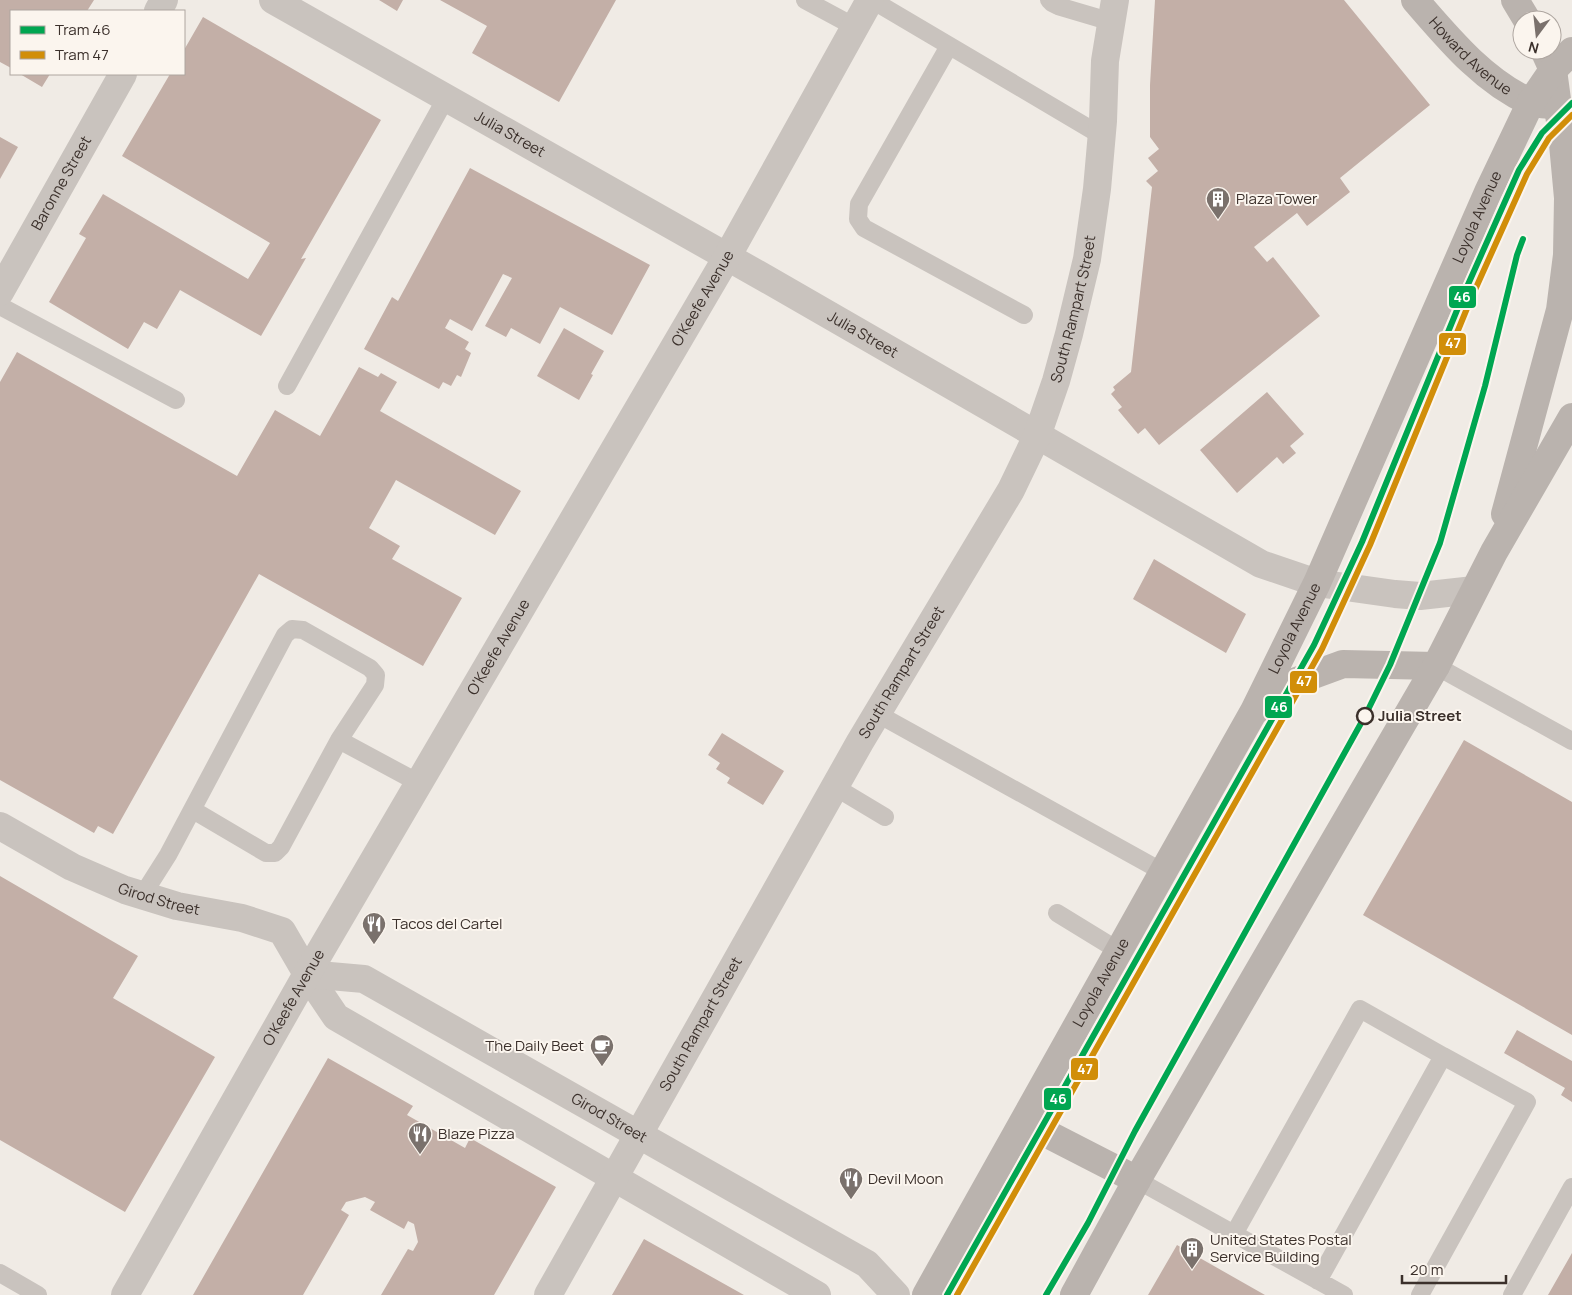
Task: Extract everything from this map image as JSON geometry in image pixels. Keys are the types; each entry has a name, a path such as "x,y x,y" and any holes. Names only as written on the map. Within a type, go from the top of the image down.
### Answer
{"main road":[{"name":"Howard Avenue","path":"1416,0 1450,40 1487,76 1531,102"},
{"name":"Loyola Avenue","path":"926,1295 1254,711 1317,583 1484,201 1531,102 1548,60"},
{"path":"1494,552 1560,310 1567,255 1568,198 1565,108 1548,60"},
{"path":"1531,102 1565,108"},
{"path":"1074,1295 1137,1180 1436,666 1494,552 1572,417"},
{"path":"1254,711 1294,682 1342,664 1436,666"},
{"path":"1024,1122 1137,1180"}],"street":[{"name":"Julia Street","path":"273,0 727,257 1260,564 1317,583 1420,596 1474,590"},
{"name":"O'Keefe Avenue","path":"126,1295 307,974 727,257 871,0"},
{"name":"South Rampart Street","path":"548,1295 876,713 1011,490 1037,436 1056,381 1086,259 1098,189 1105,61 1113,11"},
{"name":"Baronne Street","path":"0,292 122,75"},
{"name":"Girod Street","path":"0,826 72,867 125,890 178,906 242,918 282,931 307,974 336,1017 817,1295"},
{"name":"Girod Street","path":"307,974 364,979 867,1264 896,1295"}],"lane":[{"path":"805,0 856,27"},
{"path":"871,0 1102,136"},
{"path":"1049,0 1058,6 1113,11"},
{"path":"949,46 860,204 858,219 864,228 1024,315"},
{"path":"287,386 446,98"},
{"path":"0,306 176,400"},
{"path":"142,896 168,856 285,635 292,629 303,630 370,668 376,675 376,685 339,740 281,847 275,853 266,853 193,810"},
{"path":"1436,666 1572,741"},
{"path":"876,713 1163,872"},
{"path":"339,740 419,783"},
{"path":"835,787 885,816"},
{"path":"1057,913 1118,951"},
{"path":"1234,1234 1360,1010 1527,1102 1420,1295"},
{"path":"1318,1281 1443,1056"},
{"path":"1137,1180 1344,1295"},
{"path":"1512,1295 1572,1187"},
{"path":"0,1272 38,1295"}],"building":[{"path":"0,0 94,0 88,10 10,10 10,67 0,62"},
{"path":"379,0 403,0 397,11"},
{"path":"440,0 616,0 559,102 472,53 487,26"},
{"name":"Plaza Tower","path":"1155,0 1344,0 1430,105 1340,178 1350,192 1307,226 1297,213 1254,247 1267,262 1273,257 1320,316 1159,445 1145,428 1138,434 1118,410 1122,407 1111,394 1115,390 1113,387 1131,372 1152,187 1146,181 1158,171 1148,158 1159,149 1150,137 1150,85"},
{"path":"203,17 381,120 301,259 306,258 261,336 180,290 157,329 144,322 128,349 49,302 86,238 79,234 103,194 248,279 270,243 122,156 169,75 185,75 185,48"},
{"path":"22,75 49,75 42,87"},
{"path":"0,137 18,147 0,179"},
{"path":"470,168 650,265 612,335 560,307 540,344 511,328 506,337 485,326 512,278 503,274 472,331 450,319 445,328 469,342 465,349 471,353 461,377 457,375 451,386 443,382 439,389 364,349 392,297 398,301"},
{"path":"564,328 604,351 579,400 537,376"},
{"path":"17,352 237,476 275,410 320,436 359,367 378,377 381,373 397,382 380,411 521,491 495,535 396,480 369,528 400,546 392,559 462,598 423,666 259,574 113,834 98,826 94,833 0,780 0,382"},
{"path":"1267,392 1304,434 1290,446 1296,453 1283,464 1277,457 1237,493 1200,450"},
{"path":"1154,559 1246,614 1226,653 1133,599"},
{"path":"722,733 784,771 763,805 727,783 730,778 716,769 720,763 708,755"},
{"path":"1464,740 1572,802 1572,1035 1363,915"},
{"path":"0,876 138,956 113,998 215,1057 125,1212 0,1140"},
{"path":"1517,1030 1572,1061 1572,1102 1561,1095 1565,1088 1504,1053"},
{"path":"328,1058 413,1106 407,1115 465,1148 470,1138 556,1187 494,1295 381,1295 408,1249 413,1251 418,1242 414,1224 408,1221 404,1229 370,1210 375,1202 365,1197 346,1202 341,1210 349,1215 303,1295 193,1295"},
{"path":"644,1239 744,1295 612,1295"},
{"name":"United States Postal Service Building","path":"1177,1245 1265,1295 1148,1295"},
{"path":"1572,1253 1572,1295 1548,1295"}],"tram line":[{"name":"46","path":"947,1295 1314,645 1362,542 1462,298 1519,170 1542,133 1572,103"},
{"name":"47","path":"957,1295 1322,649 1370,545 1470,301 1527,174 1549,138 1572,115"},
{"name":"46","path":"1046,1295 1088,1223 1135,1131 1365,716 1390,665 1440,543 1485,386 1517,255 1523,239"}],"place":[{"name":"Plaza Tower","path":"1218,220"},
{"name":"Julia Street","path":"1365,716"},
{"name":"Tacos del Cartel","path":"374,945"},
{"name":"The Daily Beet","path":"602,1067"},
{"name":"Blaze Pizza","path":"420,1155"},
{"name":"Devil Moon","path":"851,1200"},
{"name":"United States Postal Service Building","path":"1192,1270"}]}
